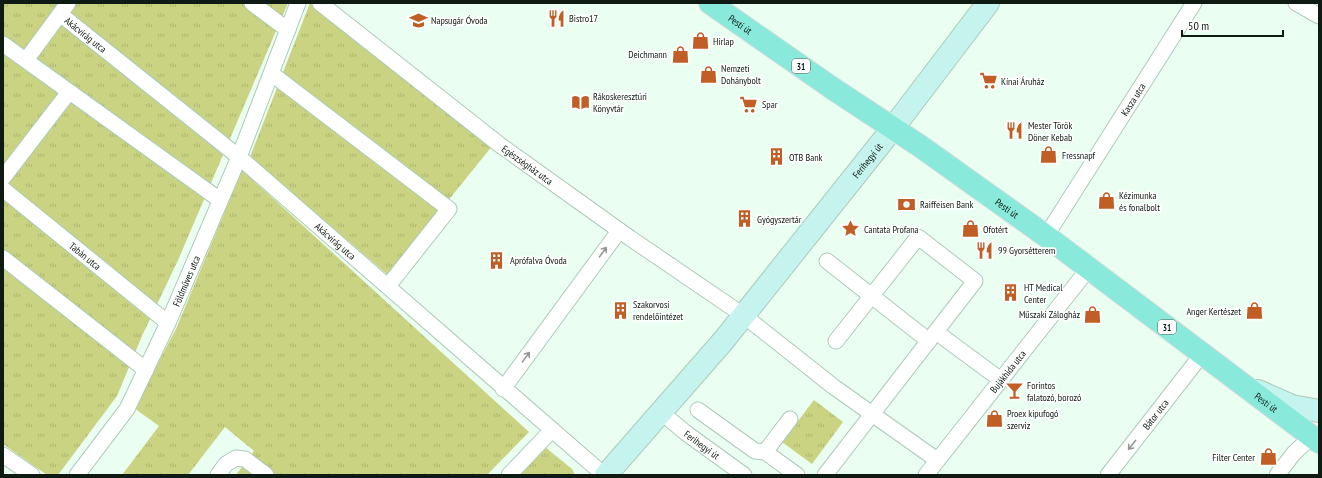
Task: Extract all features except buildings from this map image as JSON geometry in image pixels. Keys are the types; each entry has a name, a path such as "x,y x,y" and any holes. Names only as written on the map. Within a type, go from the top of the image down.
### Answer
{"main road":[{"name":"Pesti út","path":"710,3 832,88 893,128 1046,236 1246,385 1312,438"},
{"name":"Ferihegyi út","path":"605,475 662,413 743,315 893,128 988,3"},
{"path":"1246,385 1292,406 1319,411"}],"street":[{"path":"252,3 288,30"},
{"name":"Földműves utca","path":"77,475 127,409 146,370 168,323 239,157 298,3"},
{"name":"Egészségház utca","path":"320,3 500,145 619,230 743,315"},
{"name":"Kasza utca","path":"1046,236 1194,3"},
{"path":"1296,3 1319,16"},
{"name":"Akácvirág utca","path":"26,60 64,9 239,157 388,286 503,389 605,475"},
{"path":"3,44 220,200"},
{"path":"272,74 449,209 388,286"},
{"path":"3,178 70,92"},
{"name":"Tabán utca","path":"3,189 168,323"},
{"path":"503,389 619,230"},
{"path":"825,475 873,415 975,281 918,237 836,341"},
{"path":"3,258 146,370"},
{"path":"827,261 871,296 1001,380"},
{"name":"Bujákhida utca","path":"926,475 1089,268"},
{"path":"743,315 873,415 937,460"},
{"name":"Bátor utca","path":"1108,475 1203,353"},
{"path":"698,410 755,451 765,452 797,475"},
{"name":"Ferihegyi út","path":"662,413 686,434 744,475"},
{"path":"765,452 790,419"},
{"path":"509,475 552,430"},
{"path":"1277,475 1294,453 1312,438"},
{"path":"3,455 32,475"},
{"path":"218,475 226,464 236,458 245,459 266,475"}],"green space":[{"path":"3,3 288,3 179,258 142,336 117,396 58,475 47,475 3,444"},
{"path":"310,3 313,3 493,145 388,275 250,157"},
{"path":"242,170 529,432 487,475 236,475 254,451 225,427 188,475 122,475 159,426 134,408 176,329"},
{"path":"814,400 843,422 812,464 782,442"},
{"path":"545,447 572,469 575,475 519,475"}],"place":[{"name":"Bistro17","path":"556,18"},
{"name":"Napsugár Óvoda","path":"418,20"},
{"name":"Hírlap","path":"700,41"},
{"name":"Deichmann","path":"680,54"},
{"name":"Nemzeti Dohánybolt","path":"708,74"},
{"name":"Kínai Áruház","path":"988,81"},
{"name":"Rákoskeresztúri Könyvtár","path":"580,102"},
{"name":"Spar","path":"749,104"},
{"name":"Mester Török Döner Kebab","path":"1015,131"},
{"name":"Fressnapf","path":"1049,155"},
{"name":"OTB Bank","path":"776,157"},
{"name":"Kézimunka és fonalbolt","path":"1106,201"},
{"name":"Raiffeisen Bank","path":"907,204"},
{"name":"Gyógyszertár","path":"744,219"},
{"name":"Cantata Profana","path":"851,229"},
{"name":"Ofotért","path":"970,229"},
{"name":"99 Gyorsétterem","path":"985,250"},
{"name":"Aprófalva Óvoda","path":"497,260"},
{"name":"HT Medical Center","path":"1011,293"},
{"name":"Szakorvosi rendelőintézet","path":"620,310"},
{"name":"Anger Kertészet","path":"1254,311"},
{"name":"Műszaki Zálogház","path":"1093,314"},
{"name":"Forintos falatozó, borozó","path":"1014,391"},
{"name":"Proex kipufogó szerviz","path":"994,419"},
{"name":"Filter Center","path":"1268,457"}]}
